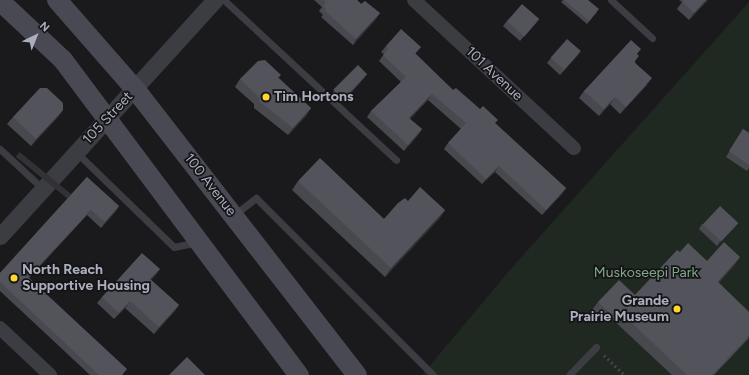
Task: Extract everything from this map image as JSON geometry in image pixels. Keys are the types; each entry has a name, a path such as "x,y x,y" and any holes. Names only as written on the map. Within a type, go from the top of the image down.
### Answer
{"main road":[{"name":"100 Avenue","path":"57,0 135,89 358,375"},
{"path":"0,1 63,60 108,117 299,375"}],"street":[{"name":"105 Street","path":"0,236 215,0"},
{"name":"101 Avenue","path":"414,0 574,148"},
{"path":"0,328 50,375"}],"lane":[{"path":"224,0 396,160"},
{"path":"611,0 652,38"},
{"path":"0,149 43,189"},
{"path":"76,152 174,247 200,241"},
{"path":"234,216 256,198 434,375"},
{"path":"568,375 596,347"}],"path":[{"path":"596,347 625,375"}],"green space":[{"name":"Muskoseepi Park","path":"749,2 749,375 422,375 508,272"}],"building":[{"path":"324,0 357,0 361,4 365,1 380,13 356,39 325,11 327,9 323,6 326,2"},
{"path":"564,0 588,0 599,9 589,21"},
{"path":"684,0 706,0 694,13 682,2"},
{"path":"522,4 539,19 524,36 507,21"},
{"path":"401,29 421,47 415,53 453,90 456,88 480,109 483,106 498,120 495,123 566,188 546,210 499,166 486,179 448,143 466,123 432,94 409,118 422,129 408,145 371,111 406,77 383,55 388,49 386,46"},
{"path":"567,39 581,51 564,70 551,58"},
{"path":"631,40 641,49 637,54 639,56 634,62 652,78 626,107 615,97 604,109 584,91"},
{"name":"Tim Hortons","path":"265,60 281,75 278,78 311,108 293,128 259,101 259,97 240,79 258,61"},
{"path":"358,65 367,74 342,99 333,90"},
{"path":"40,88 47,88 63,103 63,110 36,139 13,117"},
{"path":"743,129 749,133 749,165 729,151"},
{"path":"320,158 384,219 398,203 405,198 408,201 420,187 445,210 391,268 298,181"},
{"name":"North Reach Supportive Housing","path":"87,177 119,206 105,222 91,210 28,277 127,369 122,375 99,375 0,282 0,273"},
{"path":"720,206 738,223 721,241 703,224"},
{"name":"Grande Prairie Museum","path":"724,242 740,257 718,282 749,312 749,336 712,375 687,375 617,309 612,315 598,302 619,280 635,295 677,250 680,252 688,243 707,261"},
{"path":"142,253 160,269 150,279 179,305 159,327 130,301 119,313 102,297"},
{"path":"187,357 205,375 169,375"}],"place":[{"name":"Tim Hortons","path":"266,97"},
{"name":"North Reach Supportive Housing","path":"14,278"},
{"name":"Grande Prairie Museum","path":"677,309"}]}
